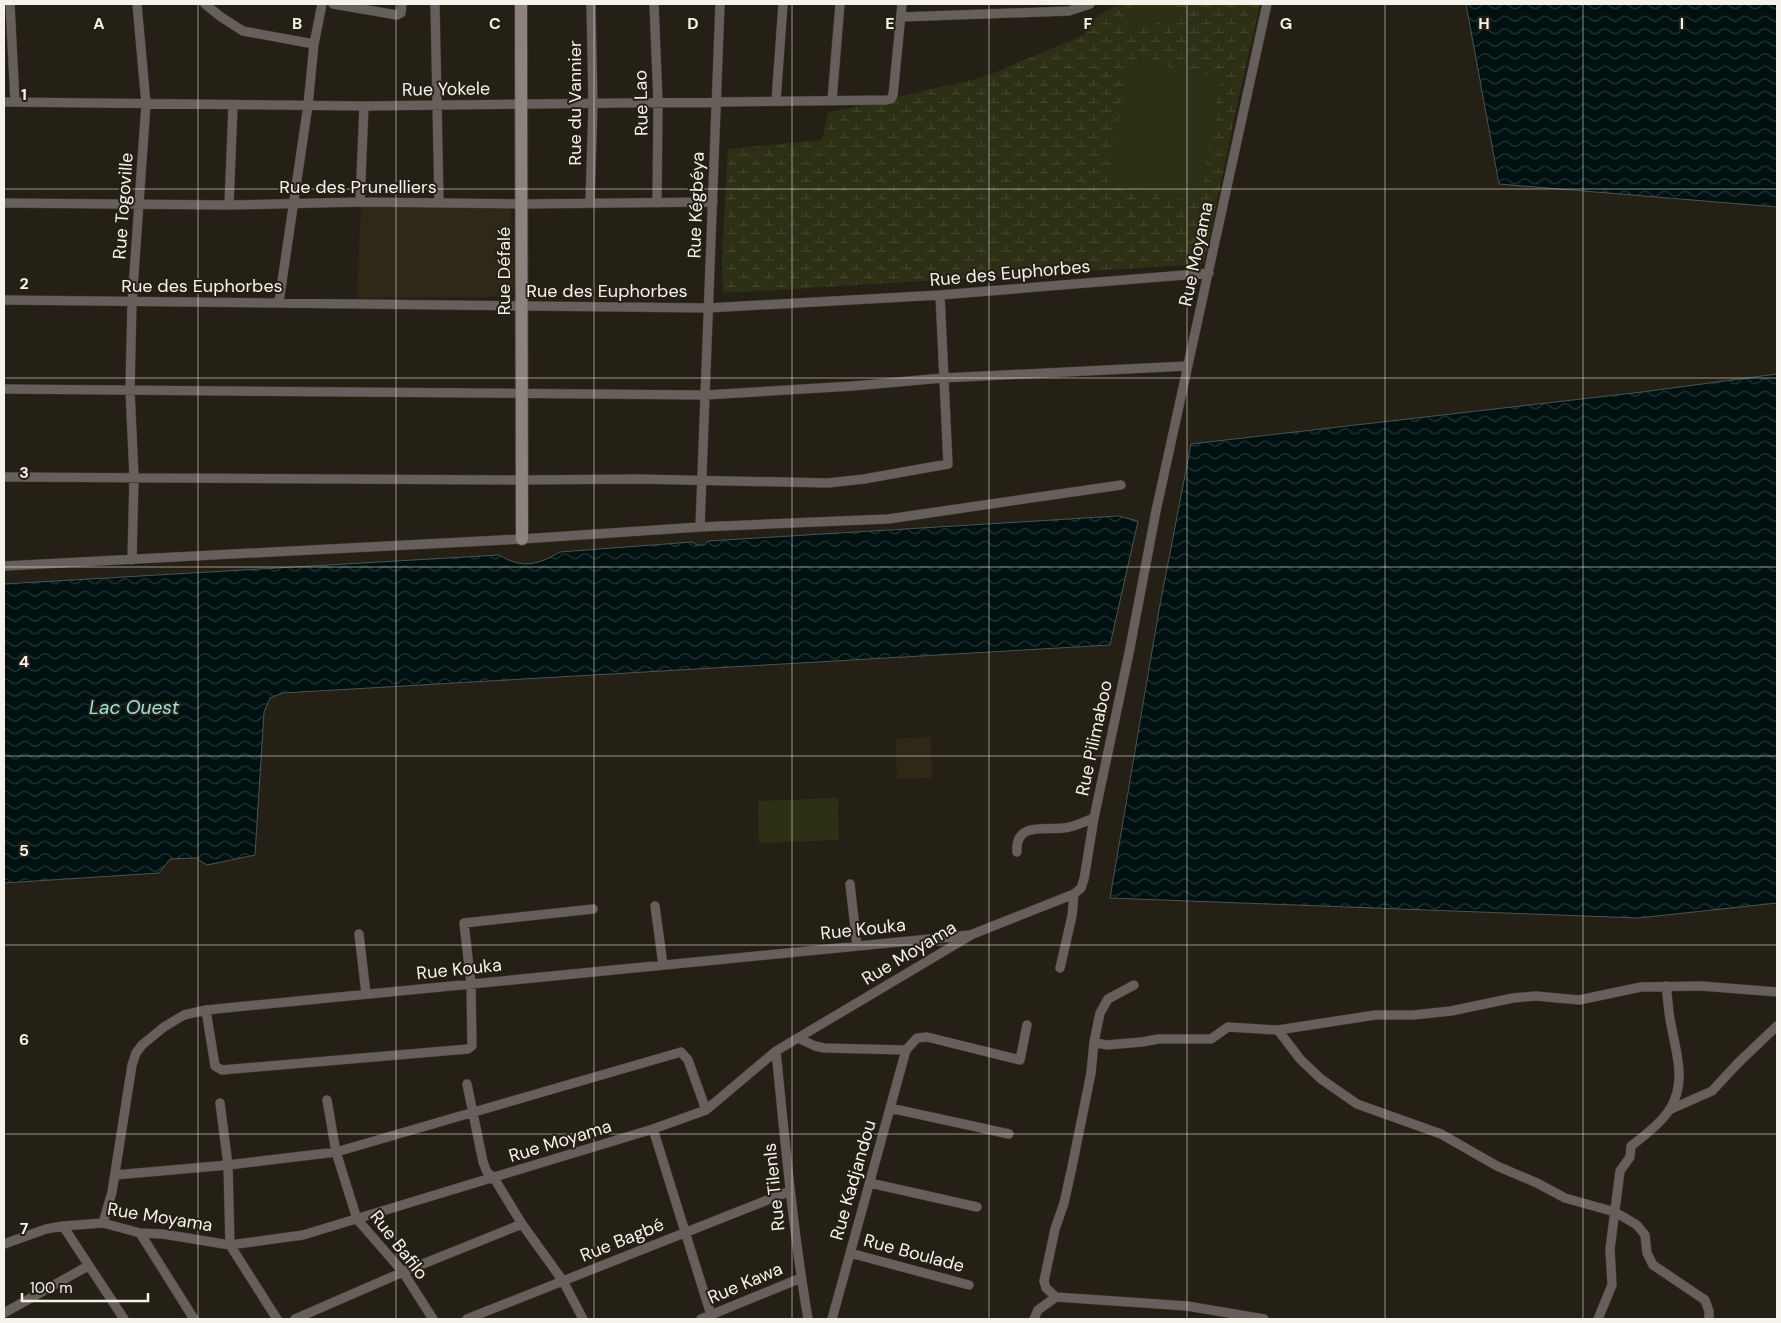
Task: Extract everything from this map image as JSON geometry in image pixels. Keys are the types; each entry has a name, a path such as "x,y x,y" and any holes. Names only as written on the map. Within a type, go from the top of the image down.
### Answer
{"street":[{"path":"10,4 14,102"},
{"name":"Rue Togoville","path":"132,560 134,477 130,390 132,302 146,104 137,4"},
{"path":"205,4 243,31 314,44"},
{"path":"279,302 308,105 314,44 322,4"},
{"path":"333,4 397,15 401,14 402,4"},
{"path":"435,4 439,104 439,202"},
{"name":"Rue Défalé","path":"521,4 522,539"},
{"name":"Rue du Vannier","path":"590,203 593,104 591,4"},
{"name":"Rue Lao","path":"654,4 658,102 658,202"},
{"name":"Rue Kégbéya","path":"700,527 720,4"},
{"path":"776,101 783,4"},
{"path":"832,100 840,4"},
{"path":"902,4 901,17 1069,11 1090,4"},
{"name":"Rue Moyama","path":"1156,511 1267,4"},
{"name":"Rue Yokele","path":"4,102 364,106 889,100 893,95 901,17"},
{"path":"229,205 233,106"},
{"path":"360,202 364,106"},
{"name":"Rue des Prunelliers","path":"4,203 229,205 360,202 521,204 713,202"},
{"name":"Rue des Euphorbes","path":"4,300 708,308 940,296 1209,273"},
{"path":"4,477 638,479 843,482 948,464 940,296"},
{"path":"4,389 705,395 853,386 943,378 1188,366"},
{"path":"4,566 888,518 1121,485"},
{"name":"Rue Pilimaboo","path":"1060,968 1072,916 1074,894 1082,888 1084,879 1094,818 1156,511"},
{"path":"1017,852 1016,843 1021,836 1032,829 1065,828 1094,818"},
{"path":"850,884 857,946"},
{"name":"Rue Moyama","path":"4,1244 36,1232 63,1226 103,1223 140,1233 163,1234 230,1245 303,1235 653,1129 706,1110 776,1051 973,934 1074,894"},
{"path":"655,906 662,965"},
{"path":"206,1010 215,1066 222,1070 468,1049 472,1046 471,984 464,923 593,909"},
{"path":"359,934 366,994"},
{"name":"Rue Kouka","path":"103,1223 112,1192 132,1065 136,1053 142,1045 179,1018 206,1010 973,934"},
{"path":"1134,985 1108,1000 1100,1013 1094,1042 1091,1073 1072,1167 1064,1204 1055,1229 1044,1281 1046,1288 1056,1297 1187,1306 1247,1318 1264,1319"},
{"path":"1666,986 1670,1022 1679,1061 1677,1093 1670,1110"},
{"path":"1094,1042 1106,1045 1158,1039 1211,1039 1228,1027 1278,1030 1375,1015 1413,1015 1451,1011 1513,998 1536,996 1579,1000 1641,987 1700,986 1777,992"},
{"path":"798,1038 824,1048 906,1050 917,1038 927,1037 1020,1060 1027,1025"},
{"path":"1598,1319 1612,1285 1610,1249 1620,1171 1630,1157 1631,1146 1670,1110 1712,1091 1777,1026"},
{"path":"1278,1030 1300,1059 1321,1079 1357,1104 1441,1134 1498,1166 1565,1198 1615,1212 1637,1225 1645,1235 1647,1253 1653,1265 1705,1300 1709,1311 1709,1319"},
{"name":"Rue Kadjandou","path":"832,1319 906,1050"},
{"name":"Rue Tilenls","path":"776,1051 790,1191 808,1319"},
{"path":"115,1175 228,1165 336,1152 681,1052 688,1060 706,1110"},
{"path":"467,1084 483,1162 487,1172 494,1178 522,1224 563,1281 583,1319"},
{"name":"Rue Bafilo","path":"327,1100 336,1152 356,1219 403,1272 433,1319"},
{"path":"220,1103 228,1165 230,1245 277,1319"},
{"path":"890,1108 1009,1134"},
{"path":"653,1129 711,1315"},
{"path":"870,1183 977,1207"},
{"name":"Rue Bagbé","path":"467,1319 790,1191"},
{"path":"295,1319 403,1272 522,1224"},
{"path":"63,1226 124,1319"},
{"path":"140,1233 194,1319"},
{"name":"Rue Boulade","path":"850,1253 969,1285"},
{"path":"4,1314 88,1266"},
{"name":"Rue Kawa","path":"701,1319 801,1278"},
{"path":"1034,1319 1038,1310 1056,1297"}],"shaded area":[{"path":"361,204 511,208 514,291 509,297 357,298"},
{"path":"931,737 932,778 897,779 895,739"}],"green space":[{"path":"1117,4 1260,4 1204,264 723,293 722,258 728,149 822,140 828,113 984,77 1084,35 1086,24"},
{"path":"1139,4 1174,4 1179,15 1132,32 1124,9"},
{"path":"1129,60 1221,77 1199,202 1107,186"},
{"path":"838,798 839,840 759,843 758,801"}],"water":[{"path":"1466,4 1777,4 1777,207 1499,184"},
{"path":"1777,374 1777,903 1638,918 1110,898 1159,610 1191,444 1642,392"},
{"name":"Lac Ouest","path":"1118,516 1138,521 1110,645 283,693 270,698 264,712 255,855 207,865 196,858 170,859 159,873 4,883 4,584 499,555 515,562 530,564 560,552 692,542 697,545 704,545 708,541"}]}
